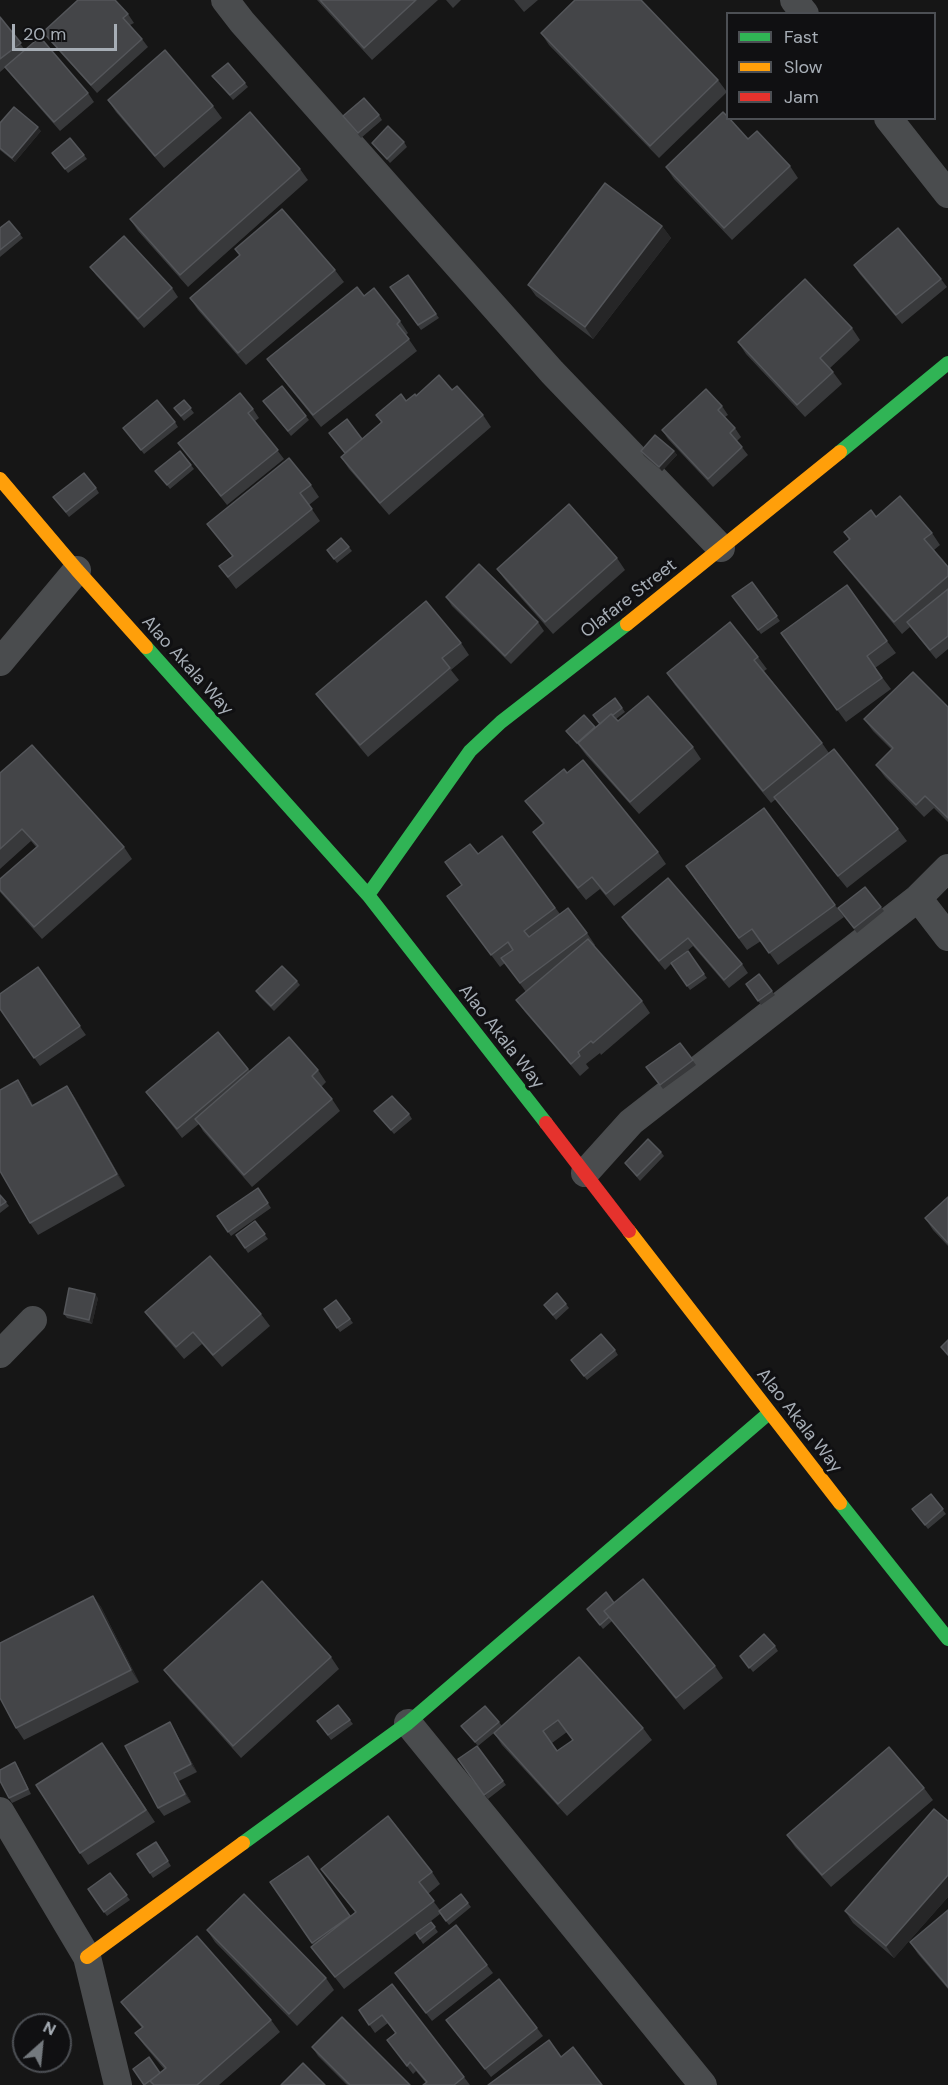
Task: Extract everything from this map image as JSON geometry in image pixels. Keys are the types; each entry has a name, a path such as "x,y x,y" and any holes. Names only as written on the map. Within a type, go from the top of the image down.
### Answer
{"street":[{"path":"225,0 552,372 722,548"},
{"path":"794,0 803,12"},
{"path":"890,120 948,194"},
{"name":"Olafare Street","path":"368,896 470,751 501,722 667,593 948,363"},
{"name":"Alao Akala Way","path":"0,479 77,570 368,896 769,1413 948,1639"},
{"path":"0,662 77,570"},
{"path":"585,1173 631,1122 918,898 948,868"},
{"path":"918,898 948,937"},
{"path":"0,1354 33,1320"},
{"path":"87,1957 408,1723 769,1413"},
{"path":"408,1723 703,2085"},
{"path":"0,1811 87,1957 118,2085"}],"building":[{"path":"78,0 115,0 128,14 123,18 142,39 91,85 43,32"},
{"path":"320,0 416,0 364,48"},
{"path":"575,0 641,0 718,80 650,146 541,33"},
{"path":"0,17 21,43 0,59"},
{"path":"40,37 88,93 54,122 5,67"},
{"path":"165,50 213,106 155,156 108,100"},
{"path":"228,63 245,83 230,95 212,76"},
{"path":"364,98 379,115 358,133 343,116"},
{"path":"14,107 38,127 12,158 0,148 0,123"},
{"path":"250,112 300,169 180,275 130,219"},
{"path":"723,112 726,120 730,120 748,139 757,131 790,166 724,228 666,167"},
{"path":"388,126 404,142 387,159 372,143"},
{"path":"70,138 84,155 65,169 52,153"},
{"path":"605,183 662,226 585,327 528,285"},
{"path":"282,209 335,270 238,353 190,298 240,255 235,249"},
{"path":"9,221 20,234 0,250 0,228"},
{"path":"898,228 941,279 896,315 854,265"},
{"path":"124,236 172,288 138,319 90,267"},
{"path":"408,275 436,314 418,325 390,287"},
{"path":"805,279 852,328 820,358 833,372 797,405 738,342"},
{"path":"357,287 364,296 374,288 400,321 397,324 409,339 313,415 267,359"},
{"path":"439,375 452,390 457,386 483,415 380,503 341,457 382,422 376,415 401,394 406,401 415,394 416,396"},
{"path":"282,386 306,416 288,431 263,401"},
{"path":"706,389 722,406 718,410 735,428 730,433 742,447 708,479 662,430"},
{"path":"240,393 253,409 248,413 278,450 221,496 178,443"},
{"path":"157,400 175,422 141,450 123,428"},
{"path":"184,400 191,408 181,416 174,408"},
{"path":"347,419 362,439 345,453 329,433"},
{"path":"655,435 674,451 659,467 641,451"},
{"path":"180,451 191,465 167,485 155,471"},
{"path":"289,458 311,485 300,493 312,509 228,577 219,566 233,556 207,524"},
{"path":"84,473 96,488 66,512 53,497"},
{"path":"900,496 932,533 924,539 948,567 948,576 894,622 834,552 850,539 844,532 871,510 876,517"},
{"path":"569,504 617,558 545,622 497,569"},
{"path":"341,538 349,547 334,559 327,550"},
{"path":"479,564 538,622 505,656 446,597"},
{"path":"752,582 777,616 758,630 732,596"},
{"path":"847,585 887,641 867,656 882,678 837,710 781,633"},
{"path":"948,589 948,636 930,650 907,622"},
{"path":"426,601 461,643 442,658 450,668 360,745 316,694"},
{"path":"730,622 758,657 754,660 822,743 763,791 667,673"},
{"path":"913,672 948,707 948,818 925,796 916,805 876,765 893,748 864,719"},
{"path":"648,696 693,747 630,802 578,743 611,714 618,721"},
{"path":"615,698 622,708 600,724 593,715"},
{"path":"584,715 595,727 577,743 566,731"},
{"path":"32,745 124,847 34,927 0,890 0,879 38,846 22,829 0,849 0,773"},
{"path":"834,749 898,829 838,876 774,797"},
{"path":"583,760 658,852 606,894 592,877 578,888 533,832 544,823 525,801 564,769 567,773"},
{"path":"764,808 835,905 769,953 752,929 739,938 686,866"},
{"path":"502,836 555,908 524,931 529,937 568,908 587,933 520,983 501,958 513,950 508,942 491,955 447,896 462,885 445,862 470,844 478,854"},
{"path":"668,878 742,964 724,980 688,938 659,961 622,917"},
{"path":"865,887 881,907 854,928 838,908"},
{"path":"588,939 642,1001 593,1043 591,1041 578,1052 580,1056 571,1064 516,1000"},
{"path":"688,951 704,974 687,986 671,963"},
{"path":"282,966 297,981 271,1006 256,991"},
{"path":"38,967 80,1026 34,1058 0,1009 0,994"},
{"path":"759,974 772,991 758,1001 746,984"},
{"path":"218,1032 248,1069 177,1129 146,1092"},
{"path":"289,1037 318,1070 312,1076 332,1099 244,1175 195,1119"},
{"path":"680,1043 693,1060 660,1085 646,1067"},
{"path":"18,1080 32,1106 67,1086 117,1174 30,1223 0,1171 0,1090"},
{"path":"392,1096 409,1114 391,1130 374,1111"},
{"path":"648,1139 661,1152 637,1176 625,1163"},
{"path":"258,1188 268,1203 228,1232 217,1216"},
{"path":"0,1195 6,1202 0,1206"},
{"path":"948,1197 948,1243 925,1218"},
{"path":"255,1221 265,1234 245,1248 236,1235"},
{"path":"210,1256 261,1314 213,1355 193,1332 176,1347 145,1312"},
{"path":"69,1288 95,1294 89,1320 64,1314"},
{"path":"557,1293 566,1304 553,1315 544,1305"},
{"path":"336,1300 350,1319 337,1328 324,1309"},
{"path":"601,1334 615,1350 584,1376 571,1360"},
{"path":"948,1340 948,1355 941,1347"},
{"path":"931,1494 943,1509 925,1525 912,1509"},
{"path":"643,1579 715,1666 676,1698 604,1611"},
{"path":"262,1581 331,1657 233,1746 164,1670"},
{"path":"606,1592 614,1603 604,1611 609,1617 600,1625 587,1609"},
{"path":"93,1596 131,1670 16,1728 0,1698 0,1643"},
{"path":"764,1634 775,1646 749,1668 740,1656"},
{"path":"579,1657 643,1728 558,1804 494,1733","holes":["558,1720 573,1740 557,1751 543,1731"]},
{"path":"338,1705 350,1720 328,1735 317,1721"},
{"path":"485,1706 499,1722 475,1742 461,1726"},
{"path":"170,1722 191,1764 174,1773 185,1794 158,1808 125,1746"},
{"path":"102,1743 146,1810 80,1853 36,1785"},
{"path":"477,1746 503,1781 484,1795 458,1759"},
{"path":"889,1747 924,1788 822,1875 787,1835"},
{"path":"15,1762 28,1789 9,1798 0,1781 0,1770"},
{"path":"934,1809 948,1821 948,1875 886,1946 845,1911"},
{"path":"388,1816 432,1872 419,1882 434,1901 335,1977 311,1947 356,1912 321,1869"},
{"path":"156,1842 168,1861 150,1873 137,1854"},
{"path":"308,1856 350,1916 312,1943 270,1882"},
{"path":"110,1873 127,1895 104,1912 88,1889"},
{"path":"244,1894 326,1978 289,2014 207,1930"},
{"path":"461,1894 468,1903 446,1921 439,1911"},
{"path":"948,1910 948,1987 910,1942"},
{"path":"431,1922 435,1927 420,1939 416,1933"},
{"path":"456,1925 487,1965 426,2013 395,1973"},
{"path":"197,1936 271,2020 197,2085 154,2085 150,2081 166,2068 135,2033 143,2027 121,2002"},
{"path":"499,1979 537,2028 485,2069 446,2020"},
{"path":"392,1984 464,2077 454,2085 423,2085 427,2082 410,2062 407,2066 387,2040 396,2033 382,2015 369,2025 359,2010"},
{"path":"342,2017 410,2085 350,2085 312,2047"},
{"path":"549,2040 561,2057 573,2047 602,2085 488,2085"},
{"path":"149,2057 160,2073 144,2085 133,2069"},
{"path":"303,2063 325,2085 281,2085"}],"traffic: fast":[{"path":"840,452 948,363"},
{"path":"368,895 470,751 501,722 627,624"},
{"path":"146,647 368,895 546,1123"},
{"path":"243,1843 408,1723 769,1413"},
{"path":"840,1503 948,1639"}],"traffic: slow":[{"path":"627,624 840,452"},
{"path":"0,479 146,647"},
{"path":"629,1231 840,1503"},
{"path":"87,1957 243,1843"}],"traffic: jam":[{"path":"546,1123 629,1231"}]}
